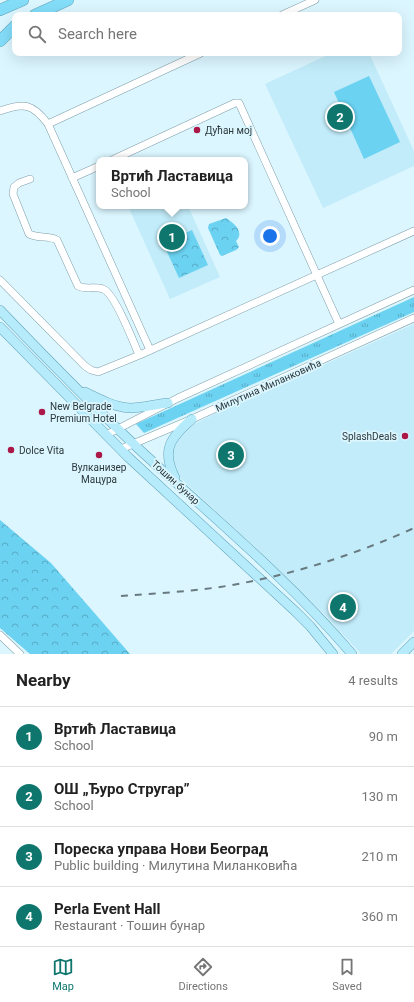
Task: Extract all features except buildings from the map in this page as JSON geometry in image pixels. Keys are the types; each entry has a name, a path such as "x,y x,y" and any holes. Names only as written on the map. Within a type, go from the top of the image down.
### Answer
{"highway":[{"path":"0,10 23,0"},
{"path":"42,12 68,0"},
{"path":"0,31 12,26"},
{"path":"0,41 12,28"}],"main road":[{"name":"Тошин бунар","path":"0,310 133,444 276,574 318,616 352,654"},
{"name":"Тошин бунар","path":"0,327 120,449 282,598 310,626 333,654"},
{"path":"79,390 119,406 138,407 168,402"},
{"path":"177,483 168,459 168,449 175,435 192,419"},
{"path":"402,654 414,642"}],"street":[{"path":"289,12 315,0"},
{"path":"48,124 195,56"},
{"path":"118,157 235,103 239,103 339,324"},
{"path":"0,111 14,106 27,105 40,114 48,124 150,350"},
{"path":"72,178 96,167"},
{"path":"30,179 19,183 14,187 13,194 29,234 36,238 51,237 57,240 78,286 83,288 104,289 109,292 124,320 139,355"},
{"path":"0,280 85,366 98,372 414,231"},
{"path":"106,435 168,402 414,290"},
{"name":"Милутина Миланковића","path":"120,449 192,419 414,318"},
{"path":"0,635 20,654"}],"shaded area":[{"path":"326,56 370,56 414,151 414,166 323,208 265,84"},
{"path":"129,209 189,209 220,277 170,299"},
{"path":"414,324 414,631 391,654 361,654 324,614 268,559 177,475 170,451 185,429 210,416"}],"green space":[{"path":"369,76 400,142 364,159 334,92"},
{"path":"226,218 235,225 239,231 236,241 239,247 236,250 222,256 220,255 208,228 209,224"},
{"path":"192,230 208,265 179,278 163,243"},
{"path":"414,297 414,312 144,433 136,424"},
{"path":"0,520 51,563 130,654 30,654 0,628"}],"railway":[{"path":"121,596 213,588 265,579 330,561 372,546 414,528"}],"place":[{"name":"ОШ „Ђуро Стругар”","path":"340,117"},
{"name":"Дућан мој","path":"197,130"},
{"name":"Вртић Ластавица","path":"172,237"},
{"name":"New Belgrade Premium Hotel","path":"42,412"},
{"name":"SplashDeals","path":"405,436"},
{"name":"Dolce Vita","path":"11,450"},
{"name":"Вулканизер Мацура","path":"99,455"},
{"name":"Пореска управа Нови Београд","path":"231,455"},
{"name":"Perla Event Hall","path":"343,607"}]}
